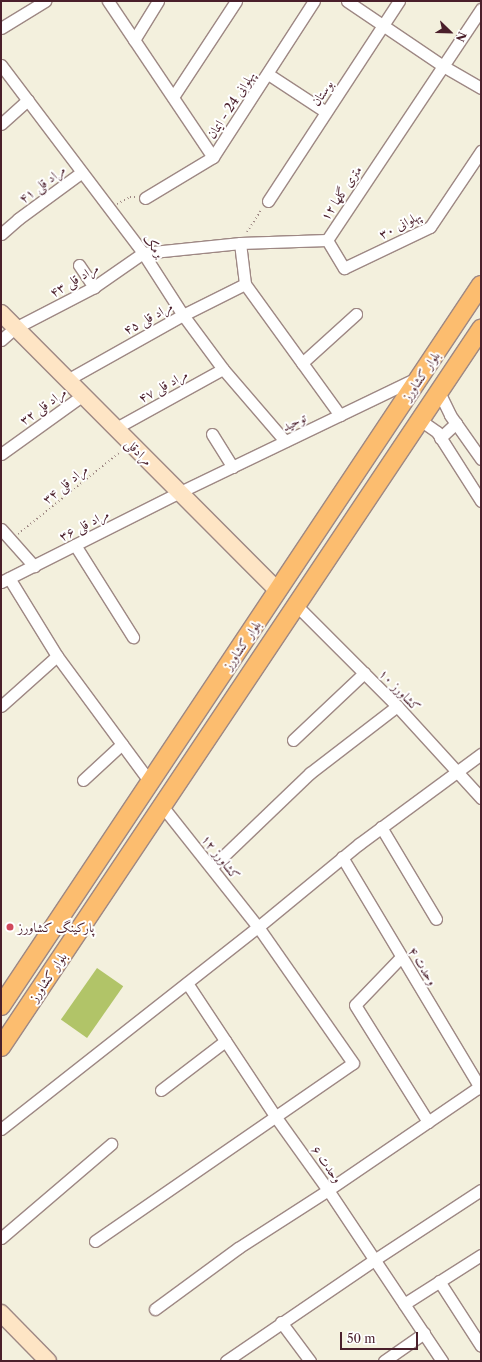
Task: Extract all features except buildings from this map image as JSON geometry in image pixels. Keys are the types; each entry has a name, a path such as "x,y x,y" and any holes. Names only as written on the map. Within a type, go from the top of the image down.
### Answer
{"main road":[{"name":"بلوار کشاورز","path":"1,1006 481,285"},
{"name":"بلوار کشاورز","path":"1,1047 481,329"},
{"path":"212,690 231,702"}],"street":[{"path":"1,28 45,1"},
{"path":"108,1 213,157"},
{"path":"134,40 158,1"},
{"path":"172,97 236,1"},
{"name":"پهلوانی 24 - ایمان","path":"146,198 213,157 314,1"},
{"path":"347,1 443,66 481,88"},
{"name":"بوستان","path":"268,201 399,1"},
{"name":"۱۲ متری گلها","path":"143,253 240,243 327,240 481,9"},
{"name":"برمک","path":"1,64 143,253 183,315 223,368 285,441"},
{"path":"268,74 326,112"},
{"path":"1,124 28,100"},
{"name":"پهلوانی ۳۰","path":"327,240 344,268 430,227 481,151"},
{"name":"مراد قلی ۴۱","path":"1,234 18,219 82,172"},
{"path":"240,243 245,284 340,415"},
{"name":"مراد قلی ۴۳","path":"1,340 16,328 94,287 143,253"},
{"path":"79,265 94,287"},
{"name":"مراد قلی ۴۵","path":"67,380 183,315 245,284"},
{"name":"مرادقلی","path":"1,313 278,591"},
{"path":"302,363 356,314"},
{"name":"مراد قلی ۴۷","path":"116,428 223,368"},
{"name":"توحید","path":"180,492 420,376"},
{"path":"438,392 456,423 481,459"},
{"name":"مراد قلی ۳۲","path":"1,454 83,395"},
{"path":"420,420 437,432 481,500"},
{"path":"440,438 456,423"},
{"path":"212,434 233,467"},
{"name":"مراد قلی ۳۶","path":"5,580 180,492"},
{"path":"1,529 34,566"},
{"path":"75,545 133,636"},
{"path":"5,580 56,656 150,782"},
{"name":"کشاورز ۱۰","path":"296,605 397,706 481,798"},
{"path":"1,706 56,656"},
{"path":"293,740 364,673"},
{"path":"212,867 310,773 397,706"},
{"path":"83,780 122,744"},
{"path":"1,1129 258,927 342,857 481,754"},
{"name":"کشاورز ۱۲","path":"162,806 212,867 258,927 353,1062 274,1116"},
{"path":"381,827 436,919"},
{"name":"وحدت ۴","path":"342,857 480,1088"},
{"path":"402,957 355,1005 428,1122"},
{"name":"وحدت ۶","path":"187,983 274,1116 328,1190 442,1361"},
{"path":"161,1090 225,1041"},
{"path":"155,1309 238,1248 328,1190 480,1088"},
{"path":"95,1242 274,1116"},
{"path":"1,1238 111,1144"},
{"path":"226,1361 281,1322 481,1190"},
{"path":"404,1304 481,1254"},
{"path":"439,1281 481,1346"},
{"path":"1,1313 48,1361"},
{"path":"281,1322 310,1361"},
{"path":"384,1361 424,1333"}],"path":[{"path":"109,208 130,197 146,198"},
{"path":"240,243 268,201"},
{"name":"مراد قلی ۳۴","path":"10,540 131,444"}],"green space":[{"path":"97,968 123,986 87,1038 61,1020"}],"place":[{"name":"پارکینگ کشاورز","path":"10,927"}]}
